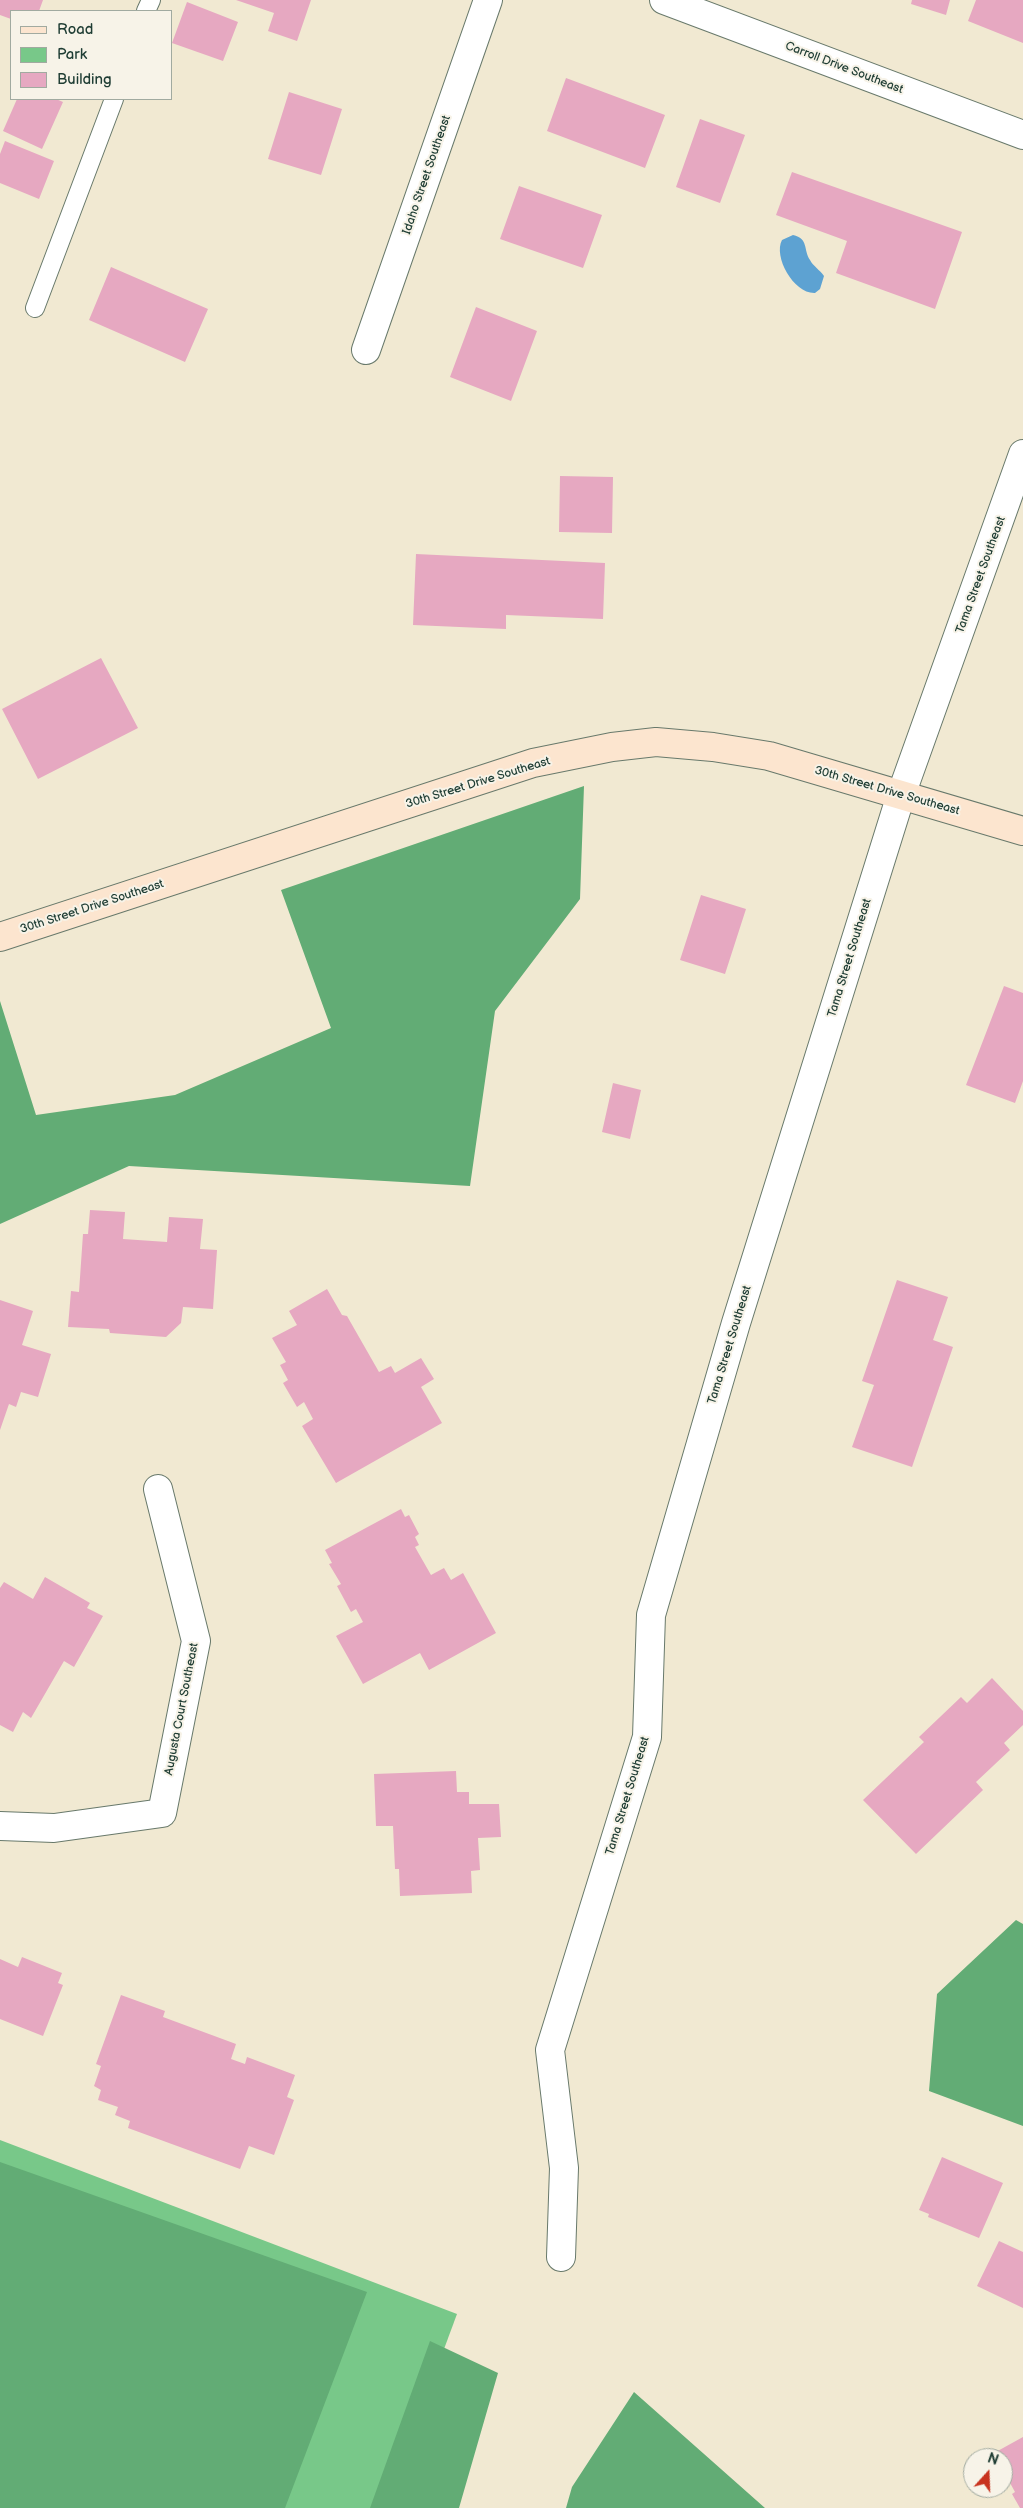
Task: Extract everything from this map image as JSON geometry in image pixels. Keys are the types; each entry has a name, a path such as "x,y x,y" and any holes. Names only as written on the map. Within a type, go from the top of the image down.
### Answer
{"main road":[{"name":"30th Street Drive Southeast","path":"0,937 533,763 612,747 656,742 713,747 768,756 1023,831"}],"street":[{"name":"Idaho Street Southeast","path":"366,350 488,0"},
{"name":"Carroll Drive Southeast","path":"664,0 1023,135"},
{"name":"Tama Street Southeast","path":"562,2257 564,2168 550,2050 647,1737 651,1615 736,1323 901,795 1023,454"},
{"name":"Augusta Court Southeast","path":"0,1826 54,1828 162,1814 196,1641 158,1489"}],"lane":[{"path":"35,308 114,100"}],"green space":[{"path":"584,786 580,899 495,1011 470,1186 129,1166 0,1224 0,1001 36,1115 175,1095 331,1028 281,890"},
{"path":"1016,1920 1023,1924 1023,2126 929,2091 937,1994"},
{"path":"0,2140 457,2314 385,2508 0,2508"},
{"path":"0,2162 367,2292 285,2508 0,2508"},
{"path":"430,2341 498,2373 459,2508 370,2508"},
{"path":"634,2392 765,2508 566,2508 572,2487"}],"water":[{"path":"793,235 804,242 810,260 824,276 820,289 815,293 807,292 800,288 787,273 783,265 780,256 782,240"}],"building":[{"path":"0,0 43,0 39,10 10,10 10,19 0,15"},
{"path":"236,0 311,0 297,41 268,31 274,13"},
{"path":"912,0 950,0 946,15 911,4"},
{"path":"976,0 1023,0 1023,43 968,21"},
{"path":"187,2 238,22 223,61 172,43"},
{"path":"566,78 665,115 645,168 547,131"},
{"path":"289,92 342,109 321,175 268,159"},
{"path":"17,100 58,100 63,102 42,149 3,131"},
{"path":"700,119 745,135 720,203 676,187"},
{"path":"5,141 54,161 39,199 0,183 0,154"},
{"path":"792,172 962,232 935,309 836,273 847,241 776,215"},
{"path":"519,186 602,215 583,268 500,239"},
{"path":"111,267 208,309 185,362 89,320"},
{"path":"476,307 537,331 511,401 450,377"},
{"path":"560,476 613,477 612,533 559,532"},
{"path":"416,554 605,563 603,619 506,615 506,629 413,625"},
{"path":"101,658 138,728 38,779 2,709"},
{"path":"701,895 746,909 725,974 680,960"},
{"path":"1004,986 1023,993 1023,1081 1015,1103 966,1085"},
{"path":"613,1083 641,1090 630,1139 602,1132"},
{"path":"90,1210 125,1212 123,1239 167,1242 169,1217 203,1219 200,1249 217,1250 213,1309 183,1307 181,1323 166,1337 110,1333 109,1329 68,1327 71,1291 79,1292 83,1234 88,1234"},
{"path":"897,1280 948,1297 933,1340 953,1347 912,1467 852,1447 874,1385 862,1381"},
{"path":"327,1289 342,1315 347,1316 379,1372 391,1366 395,1373 421,1358 434,1379 421,1387 442,1423 336,1483 302,1426 313,1419 304,1402 297,1407 283,1383 288,1380 280,1365 286,1362 272,1338 297,1325 289,1311"},
{"path":"0,1300 33,1311 22,1345 51,1354 38,1397 21,1392 16,1407 9,1404 0,1430"},
{"path":"401,1509 405,1517 409,1515 419,1534 415,1537 419,1545 415,1547 431,1575 444,1568 451,1580 463,1573 496,1633 429,1670 420,1653 363,1684 336,1636 363,1622 356,1609 351,1612 337,1586 341,1584 329,1564 332,1563 325,1550"},
{"path":"45,1577 90,1603 87,1608 103,1616 74,1667 64,1661 31,1718 23,1712 13,1732 0,1725 0,1588 4,1582 33,1599"},
{"path":"992,1678 1023,1711 1023,1725 1004,1743 1010,1750 976,1782 983,1790 916,1854 863,1800 924,1742 919,1737 961,1697 967,1703"},
{"path":"456,1771 457,1792 469,1792 469,1804 499,1804 501,1837 478,1838 480,1870 471,1871 472,1893 400,1896 399,1869 395,1869 393,1826 376,1826 374,1774"},
{"path":"22,1957 62,1973 58,1983 63,1985 43,2036 0,2019 0,1959 18,1967"},
{"path":"121,1995 165,2011 163,2017 236,2044 231,2059 245,2064 247,2057 295,2075 287,2097 294,2100 274,2155 249,2146 240,2169 128,2128 130,2121 115,2115 118,2107 98,2100 101,2090 94,2086 101,2066 96,2064"},
{"path":"942,2157 1003,2183 979,2238 928,2217 929,2214 919,2210"},
{"path":"999,2241 1023,2252 1023,2308 977,2286"},
{"path":"1023,2437 1023,2508 1020,2508 1013,2496 1015,2492 1013,2488 1013,2448 1003,2448"}]}
